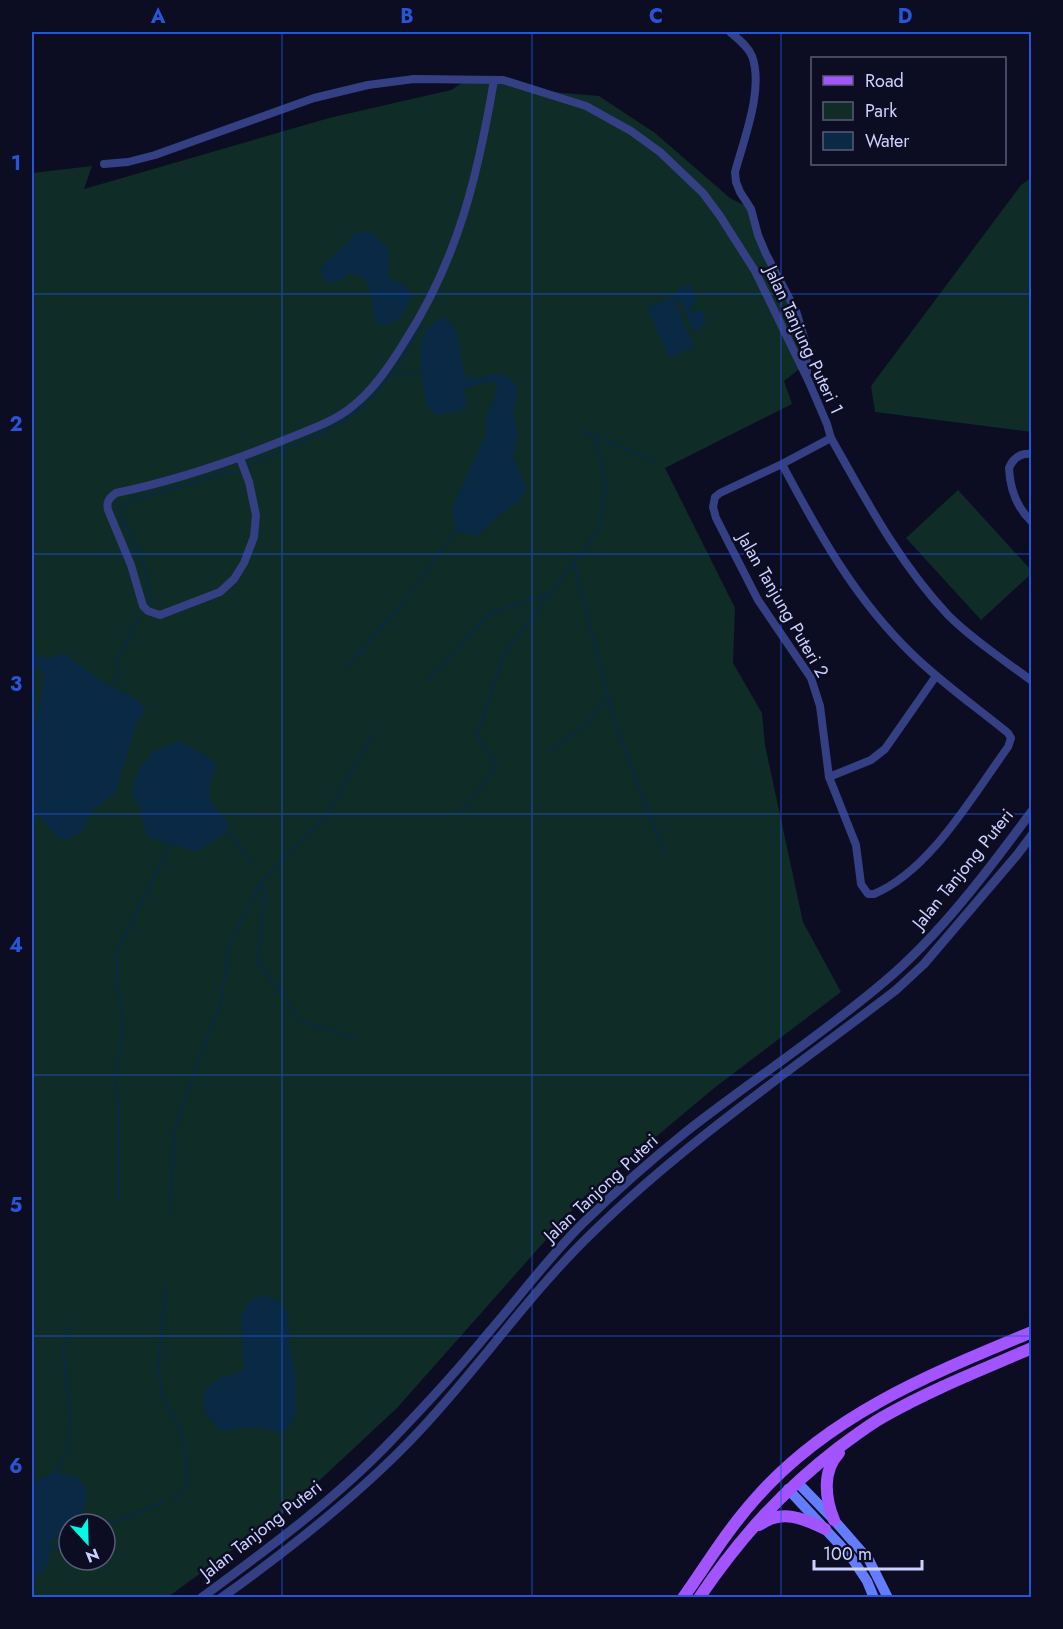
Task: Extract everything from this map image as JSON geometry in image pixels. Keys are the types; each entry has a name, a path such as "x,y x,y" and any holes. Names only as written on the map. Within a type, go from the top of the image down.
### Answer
{"main road":[{"path":"683,1598 731,1527 756,1497 786,1467 833,1431 872,1404 904,1387 1032,1332"},
{"path":"699,1598 736,1547 792,1484 856,1434 881,1418 926,1395 1032,1348"},
{"path":"792,1484 796,1471 833,1431"},
{"path":"834,1520 828,1498 829,1467 856,1434"},
{"path":"792,1484 825,1529 856,1563 874,1598"},
{"path":"731,1527 778,1486 792,1484 834,1520 869,1560 888,1598"},
{"path":"736,1547 752,1530 764,1522 785,1515 801,1518 825,1529"}],"street":[{"path":"730,32 747,46 752,57 756,83 735,172 736,182 751,209 765,254 796,311 806,344 809,382"},
{"name":"Jalan Tanjung Puteri 1","path":"104,164 128,162 155,155 314,98 368,85 414,79 503,80 586,106 631,131 676,166 703,193 729,228 756,272 809,382 831,438 887,537 950,617 994,654 1032,681"},
{"path":"240,458 249,482 256,514 254,537 244,563 234,579 220,592 160,615 147,611 143,606 132,565 108,510 107,504 110,498 116,493 166,483 240,458 327,422 353,406 374,385 422,316 450,258 469,201 494,80"},
{"name":"Jalan Tanjung Puteri 2","path":"831,438 783,464 720,493 715,497 713,507 716,518 758,600 811,678 820,706 829,777 856,845 861,884 868,894 880,891 906,875 928,855 955,821 1010,742 1008,733 936,676"},
{"path":"1032,454 1020,455 1014,459 1009,468 1014,498 1032,522"},
{"path":"783,464 816,528 845,576 912,654 936,676 885,749 871,760 829,777"},
{"name":"Jalan Tanjong Puteri","path":"201,1598 264,1552 330,1499 386,1446 486,1336 558,1249 584,1222 687,1131 893,974 914,954 965,896 1032,811"},
{"name":"Jalan Tanjong Puteri","path":"221,1598 271,1562 396,1455 432,1417 567,1258 641,1186 694,1141 896,990 924,964 1032,835"},
{"path":"386,1446 396,1455"}],"green space":[{"path":"468,79 503,80 540,91 599,96 655,133 730,198 751,209 756,230 789,298 801,330 806,364 784,381 792,404 665,468 735,608 733,663 762,713 765,745 803,922 841,992 713,1089 583,1198 397,1408 291,1507 168,1597 32,1597 32,173 92,166 84,189 329,118 451,90"},
{"path":"1031,178 1031,432 875,412 871,386 1021,185"},
{"path":"958,490 1031,570 1031,574 981,620 906,538"}],"water":[{"path":"370,232 389,249 388,275 394,281 406,286 412,297 400,319 384,326 376,323 364,277 351,273 327,284 320,269 356,233"},
{"path":"690,284 696,299 693,306 689,308 692,313 701,309 706,321 703,327 693,331 680,301 675,302 694,347 669,358 647,308 677,295 676,290"},
{"path":"442,317 449,321 457,334 465,376 479,379 495,374 506,376 516,385 517,396 513,410 518,433 513,456 526,490 520,501 502,513 477,536 456,531 452,508 486,433 486,416 496,394 496,383 489,381 464,388 467,406 461,410 436,415 426,405 420,343 426,330"},
{"path":"32,653 46,659 64,654 110,687 128,694 146,707 136,724 115,793 92,811 82,832 66,840 54,834 42,818 32,812 32,741 43,685 42,674 32,664"},
{"path":"179,741 217,764 209,796 228,822 227,832 197,852 147,837 140,809 132,793 135,776 151,753"},
{"path":"262,1296 279,1300 288,1315 290,1346 296,1378 296,1415 289,1427 278,1433 258,1427 224,1431 217,1427 207,1415 204,1409 204,1395 214,1382 244,1369 241,1314 251,1299"},
{"path":"54,1472 77,1477 87,1489 83,1512 57,1512 57,1536 50,1543 49,1561 41,1574 32,1575 32,1489 37,1480"}],"waterway":[{"path":"248,468 249,465 330,428 360,408 387,380 423,324"},
{"path":"391,374 421,372"},
{"path":"582,431 653,460"},
{"path":"462,812 497,767 477,735 504,654 599,530 606,484 595,436"},
{"path":"152,603 144,564 119,510 121,504 226,473 236,473"},
{"path":"346,668 403,603 456,531"},
{"path":"574,564 617,729 666,857"},
{"path":"428,680 491,613 549,594"},
{"path":"110,687 121,673 116,661 139,618"},
{"path":"549,752 587,724 608,697"},
{"path":"170,1213 175,1128 222,998 229,946 261,882 326,816 373,735"},
{"path":"227,832 247,854 251,864"},
{"path":"119,1199 119,1102 115,1083 123,1022 117,986 117,952 171,844"},
{"path":"262,883 265,895 258,962 298,1017"},
{"path":"301,1022 355,1037"},
{"path":"167,1284 158,1361 162,1395 181,1431 188,1482 185,1490 171,1499"},
{"path":"54,1472 67,1452 71,1422 63,1351 69,1327"},
{"path":"117,1521 163,1502"},
{"path":"49,1550 57,1547"}]}
